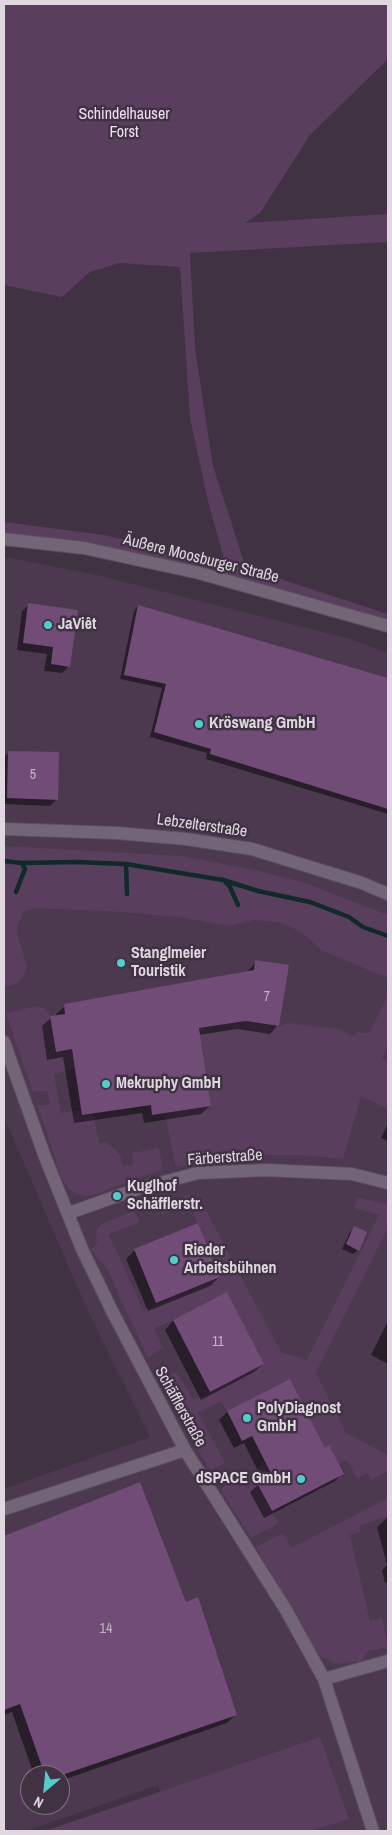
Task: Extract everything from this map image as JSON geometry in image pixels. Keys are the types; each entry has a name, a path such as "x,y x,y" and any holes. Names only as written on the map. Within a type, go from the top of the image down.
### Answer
{"street":[{"name":"Äußere Moosburger Straße","path":"4,539 84,548 199,573 388,626"},
{"name":"Lebzelterstraße","path":"4,829 117,833 186,839 252,849 362,883 388,894"},
{"name":"Schäfflerstraße","path":"4,1042 42,1148 82,1249 112,1311 185,1450 286,1610 324,1679 373,1831"},
{"name":"Färberstraße","path":"68,1213 137,1189 198,1173 237,1171 352,1174 388,1183"},
{"path":"4,1509 185,1450"},
{"path":"324,1679 388,1661"}],"shaded area":[{"path":"4,557 97,575 350,639 388,653 388,1831 173,1831 158,1785 26,1831 4,1831 4,1489 150,1437 87,1309 4,1117"}],"green space":[{"name":"Schindelhauser Forst","path":"4,4 388,4 388,49 386,61 310,135 260,213 245,223 388,214 388,242 190,253 195,348 213,466 246,568 388,614 388,622 99,545 4,532 4,522 104,535 225,563 208,501 190,418 180,267 119,263 90,272 62,297 4,285"},
{"path":"4,846 181,856 255,870 302,882 388,915 388,978 323,951 300,931 278,922 254,920 230,926 178,917 35,908 24,912 17,927 18,937 27,966 26,972 18,983 4,987"},
{"path":"388,995 388,1044 382,1059 388,1062 388,1109 361,1096 343,1159 300,1155 255,1155 177,1167 165,1113 211,1106 202,1043 142,1052 54,1074 61,1113 81,1110 82,1115 93,1113 99,1143 107,1143 115,1149 120,1155 123,1166 133,1165 132,1153 159,1148 163,1169 97,1194 86,1196 76,1194 68,1188 61,1177 38,1106 50,1104 47,1091 33,1092 6,1014 35,1006 44,1008 50,1016 56,1052 246,1021 279,1026 288,1023 339,1029 354,1037 357,1032 369,1033"},
{"path":"189,1195 204,1207 281,1352 307,1360 379,1215 354,1208 357,1198 388,1204 388,1227 316,1373 346,1433 388,1455 388,1471 371,1480 367,1473 357,1478 347,1460 339,1464 329,1446 257,1483 278,1524 251,1538 222,1492 222,1488 265,1464 264,1461 318,1434 290,1379 227,1411 221,1401 198,1413 225,1463 210,1471 160,1382 176,1372 194,1400 264,1364 227,1293 154,1329 163,1348 148,1358 107,1269 91,1250 97,1244 96,1232 101,1224 134,1211 140,1222 109,1234 143,1310 220,1277 190,1204 162,1215 158,1205"},
{"path":"388,1498 388,1516 359,1526 361,1532 350,1535 370,1621 382,1618 388,1647 367,1651 362,1661 335,1664 320,1656 256,1547 283,1533 291,1548"},
{"path":"320,1737 349,1819 310,1831 45,1831"}],"building":[{"path":"28,603 78,610 70,667 51,664 53,647 23,643"},
{"path":"138,605 388,678 388,809 210,754 211,749 154,732 166,684 124,675"},
{"path":"8,751 59,752 58,800 7,798"},
{"path":"255,960 289,965 279,1026 246,1021 199,1028 211,1106 152,1115 151,1105 82,1115 72,1049 56,1052 50,1016 65,1014 64,1004 254,970"},
{"path":"198,1223 220,1277 156,1303 134,1249"},
{"path":"354,1226 367,1232 359,1251 346,1244"},
{"path":"227,1292 264,1364 210,1392 173,1320"},
{"path":"290,1379 325,1448 329,1445 344,1474 272,1511 257,1483 272,1475 252,1436 242,1441 227,1411"},
{"path":"140,1482 186,1602 198,1597 237,1715 70,1772 70,1765 41,1765 20,1704 4,1710 4,1536"}],"waterway":[{"path":"4,861 22,863 76,862 126,864 223,880 258,891 310,902 349,917 363,927 388,936"},
{"path":"16,892 25,869 22,863"},
{"path":"126,864 127,894"},
{"path":"226,883 229,885 238,905"}],"place":[{"name":"JaViêt","path":"48,625"},
{"name":"Kröswang GmbH","path":"199,724"},
{"name":"Stanglmeier Touristik","path":"121,963"},
{"name":"Mekruphy GmbH","path":"106,1084"},
{"name":"Kuglhof Schäfflerstr.","path":"117,1196"},
{"name":"Rieder Arbeitsbühnen","path":"174,1260"},
{"name":"PolyDiagnost GmbH","path":"247,1418"},
{"name":"dSPACE GmbH","path":"301,1479"}]}
